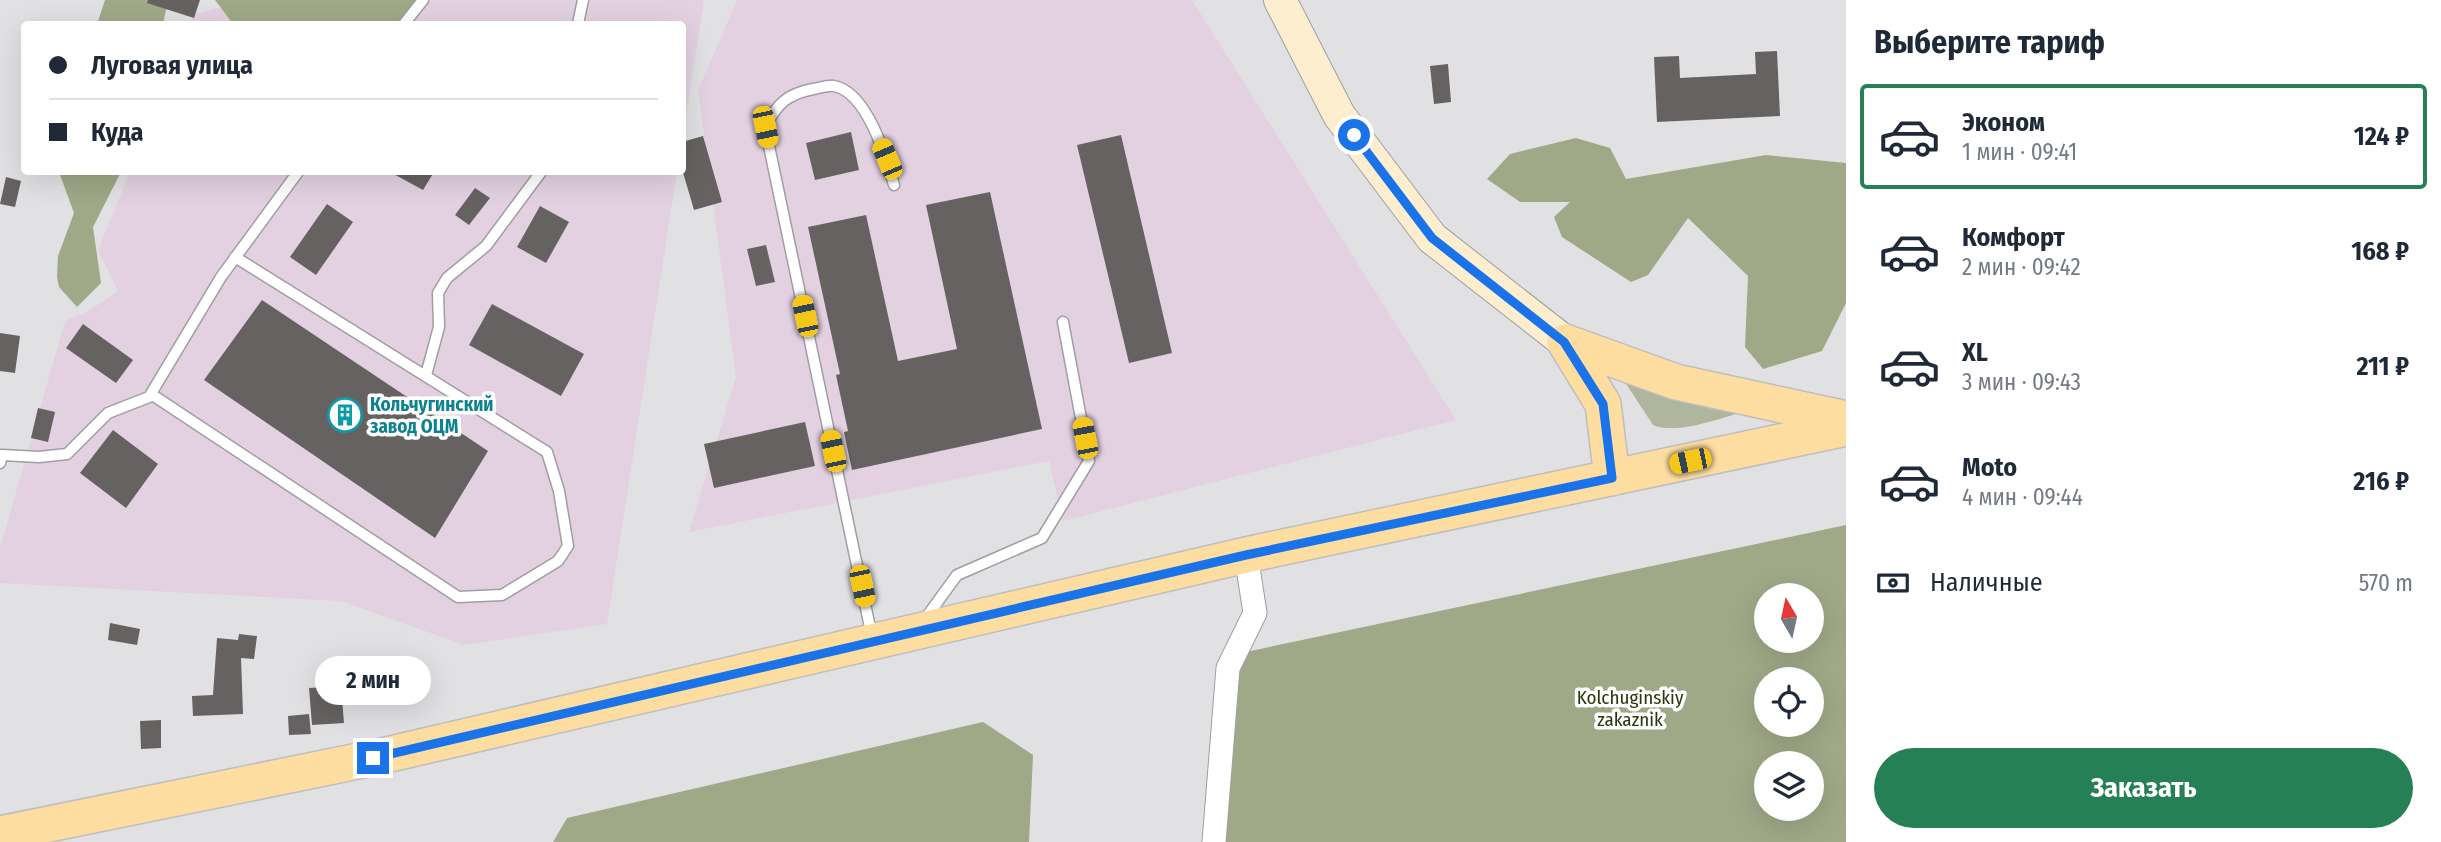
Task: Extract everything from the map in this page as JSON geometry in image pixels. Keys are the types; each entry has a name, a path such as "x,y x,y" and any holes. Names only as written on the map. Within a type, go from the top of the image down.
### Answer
{"main road":[{"path":"1564,342 1676,382 1846,419"},
{"path":"1564,342 1603,404 1612,478"},
{"path":"0,834 373,758 1246,555 1846,428"}],"street":[{"path":"1280,0 1339,115 1432,238 1564,342"},
{"path":"1214,842 1228,668 1255,613 1246,555"}],"lane":[{"path":"406,21 423,0"},
{"path":"579,21 583,0"},
{"path":"873,640 765,127 778,104 796,92 834,86 852,95 869,118 894,185"},
{"path":"0,463 2,455 39,457 67,454 108,413 151,394 235,257 296,175"},
{"path":"426,374 439,327 438,293 447,278 486,246 539,175"},
{"path":"151,394 458,597 502,595 558,561 568,546 559,491 547,452 235,257"},
{"path":"916,631 957,575 1042,538 1089,461 1063,322"}],"shaded area":[{"path":"251,0 704,0 686,117 686,21 191,21 194,14"},
{"path":"737,0 1192,0 1456,420 1063,521 1049,461 689,532 736,377 698,90"},
{"path":"129,175 677,175 607,624 464,645 341,601 0,583 0,548 65,321 87,312 118,291 98,250"}],"green space":[{"path":"105,0 168,0 164,21 98,21"},
{"path":"215,0 418,0 402,21 231,21"},
{"path":"1576,138 1610,148 1626,179 1766,155 1846,163 1846,303 1822,351 1763,369 1745,347 1748,276 1688,218 1648,275 1631,282 1562,237 1554,217 1570,202 1520,202 1487,179 1510,154"},
{"path":"60,175 119,175 93,227 101,283 77,307 59,287 57,277 58,256 74,213"},
{"path":"1621,376 1758,407 1705,423 1664,428 1653,425"},
{"name":"Kolchuginskiy zakaznik","path":"1846,525 1846,842 1208,842 1222,657"},
{"path":"983,722 1033,755 1029,842 553,842 567,818"}],"building":[{"path":"148,0 200,0 194,18 147,3"},
{"path":"1777,51 1780,116 1657,122 1654,57 1679,56 1680,78 1756,74 1755,52"},
{"path":"1448,64 1451,102 1434,104 1430,66"},
{"path":"851,132 859,170 815,180 806,143"},
{"path":"1121,135 1172,353 1129,363 1077,145"},
{"path":"703,136 722,202 694,210 684,175 686,175 686,141"},
{"path":"396,175 432,175 423,190"},
{"path":"6,177 21,181 15,207 0,204"},
{"path":"475,188 490,198 469,225 455,215"},
{"path":"990,192 1042,429 852,470 844,432 848,431 836,375 840,374 808,227 866,215 898,361 957,349 926,205"},
{"path":"327,204 353,222 316,275 290,257"},
{"path":"540,206 569,222 546,263 517,247"},
{"path":"766,245 775,282 756,286 747,249"},
{"name":"Кольчугинский завод ОЦМ","path":"262,300 488,451 435,538 204,380"},
{"path":"492,304 584,354 561,396 469,345"},
{"path":"83,324 133,360 116,383 66,348"},
{"path":"0,333 20,336 15,373 0,371"},
{"path":"38,408 55,412 48,442 31,438"},
{"path":"805,422 815,466 714,488 704,444"},
{"path":"113,430 158,464 126,508 80,473"},
{"path":"110,623 140,629 137,645 108,640"},
{"path":"239,634 257,636 254,659 241,658 243,714 193,716 192,696 213,695 217,638 238,640"},
{"path":"341,686 344,723 312,725 309,688"},
{"path":"309,714 311,734 289,735 288,716"},
{"path":"161,720 161,748 141,749 140,721"}],"place":[{"name":"Кольчугинский завод ОЦМ","path":"345,415"}],"route":[{"path":"373,758 1246,555 1612,478 1603,404 1564,342 1432,238 1354,135"}]}
